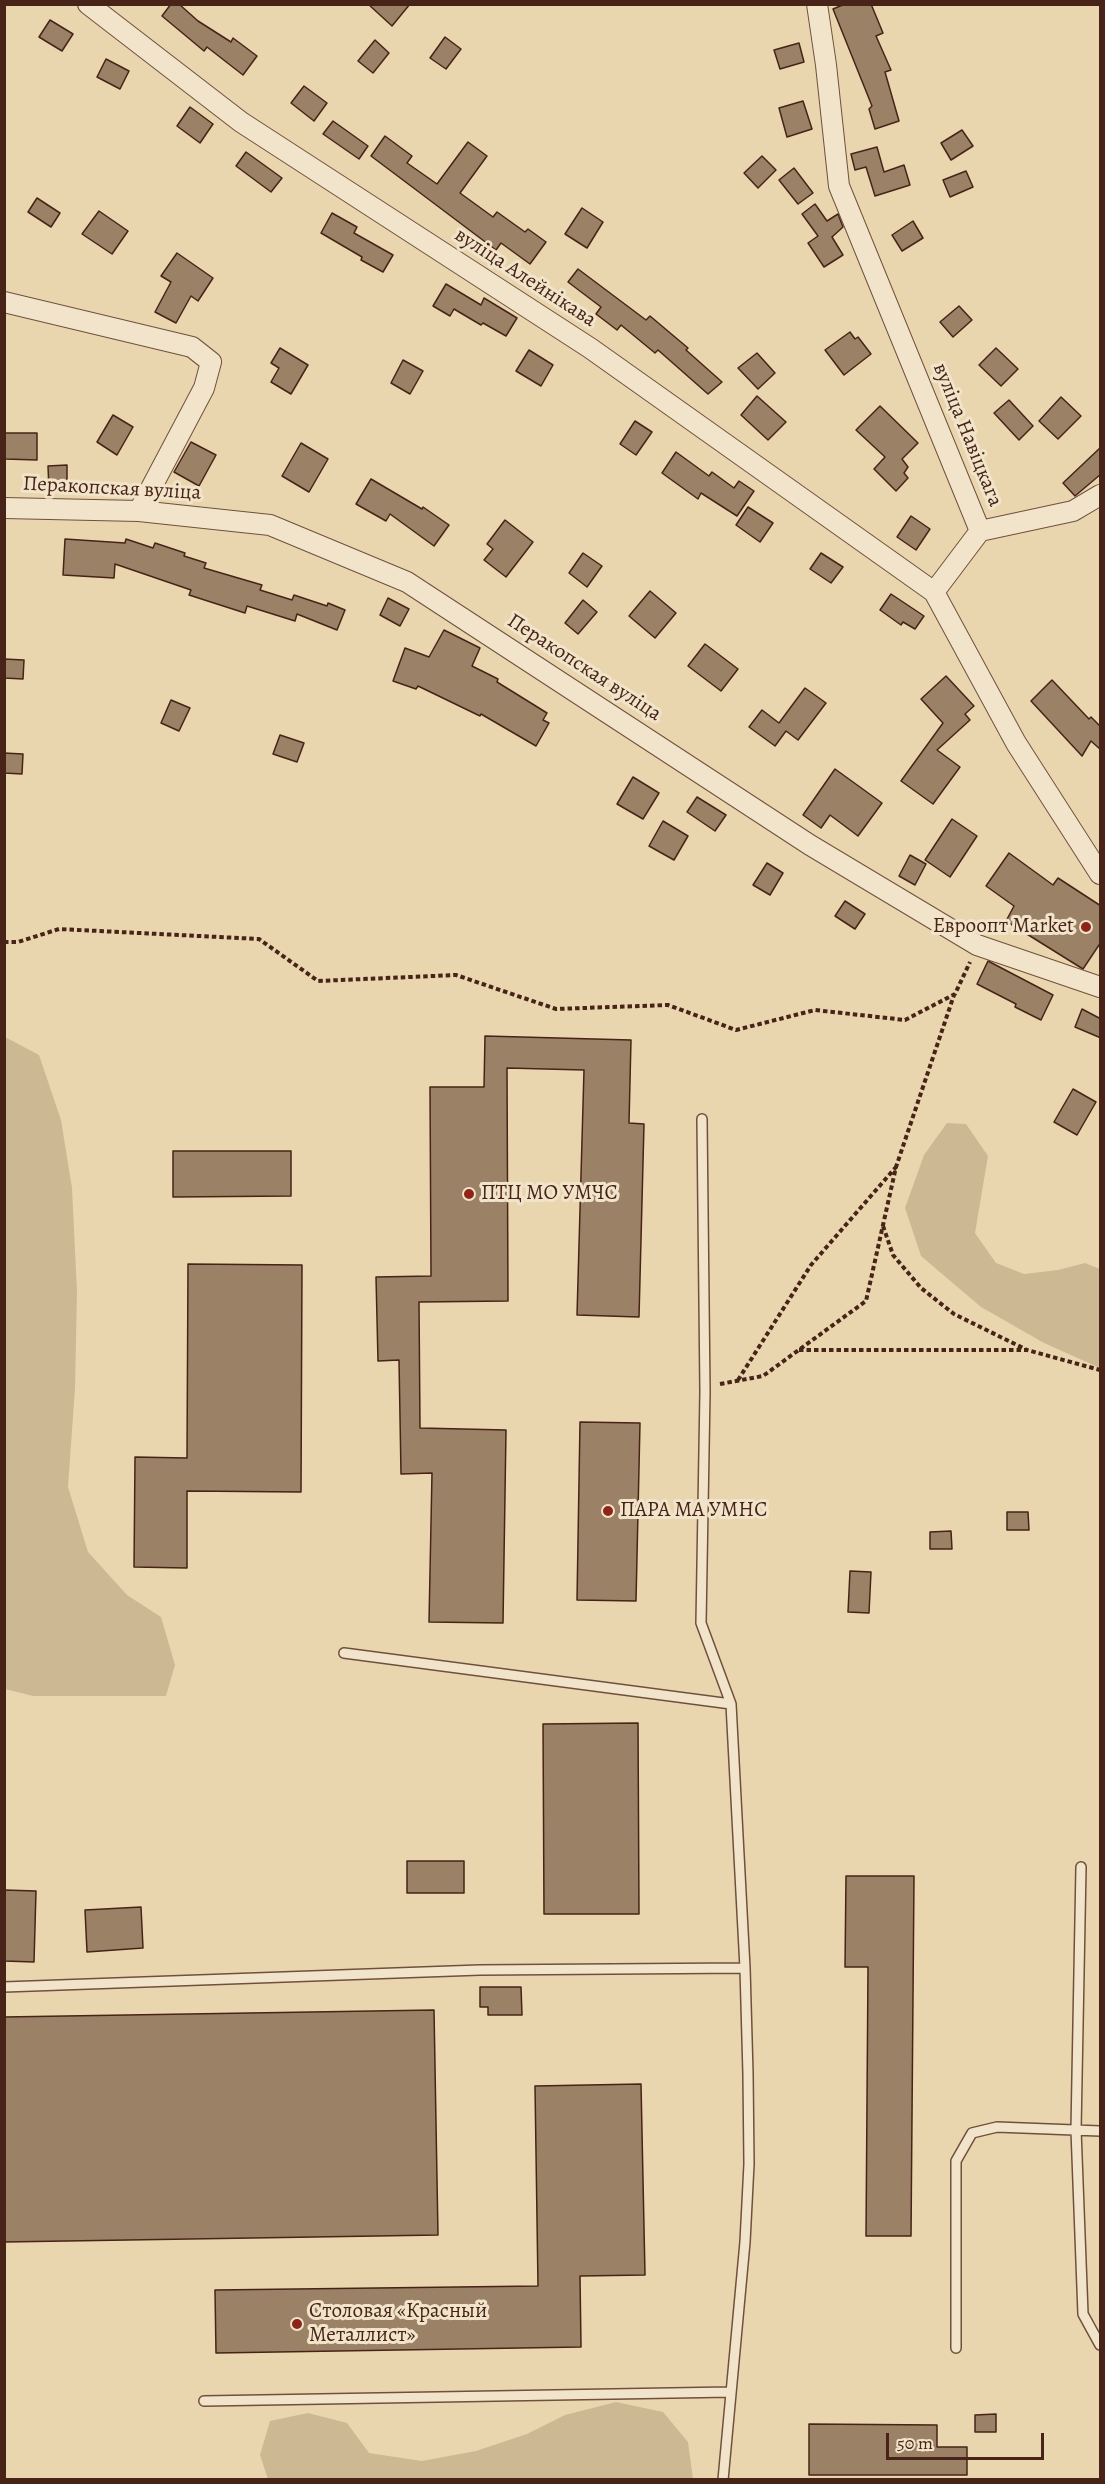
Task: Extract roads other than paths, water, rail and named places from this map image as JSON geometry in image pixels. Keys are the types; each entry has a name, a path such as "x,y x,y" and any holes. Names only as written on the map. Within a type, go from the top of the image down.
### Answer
{"street":[{"name":"вуліца Алейнікава","path":"88,4 241,122 590,348 934,592"},
{"name":"вуліца Навіцкага","path":"817,4 839,186 980,531 934,592"},
{"path":"4,302 192,347 211,362 204,388 139,511"},
{"path":"980,531 1073,511 1101,495"},
{"name":"Перакопская вуліца","path":"4,508 139,511 270,525 407,582 810,845 978,945 1101,987"},
{"path":"934,592 1016,743 1101,874"}],"lane":[{"path":"702,1119 705,1392 701,1623 731,1704 745,1968 749,2164 746,2242 723,2480"},
{"path":"344,1653 731,1704"},
{"path":"1081,1867 1076,2130 1083,2314 1101,2345"},
{"path":"4,1987 480,1970 745,1968"},
{"path":"956,2348 956,2161 972,2133 997,2127 1101,2131"},
{"path":"204,2401 730,2392"}],"place":[{"name":"Евроопт Market","path":"1086,927"},
{"name":"ПТЦ МО УМЧС","path":"469,1194"},
{"name":"ПАРА МА УМНС","path":"608,1511"},
{"name":"Столовая «Красный Металлист»","path":"297,2324"}]}
